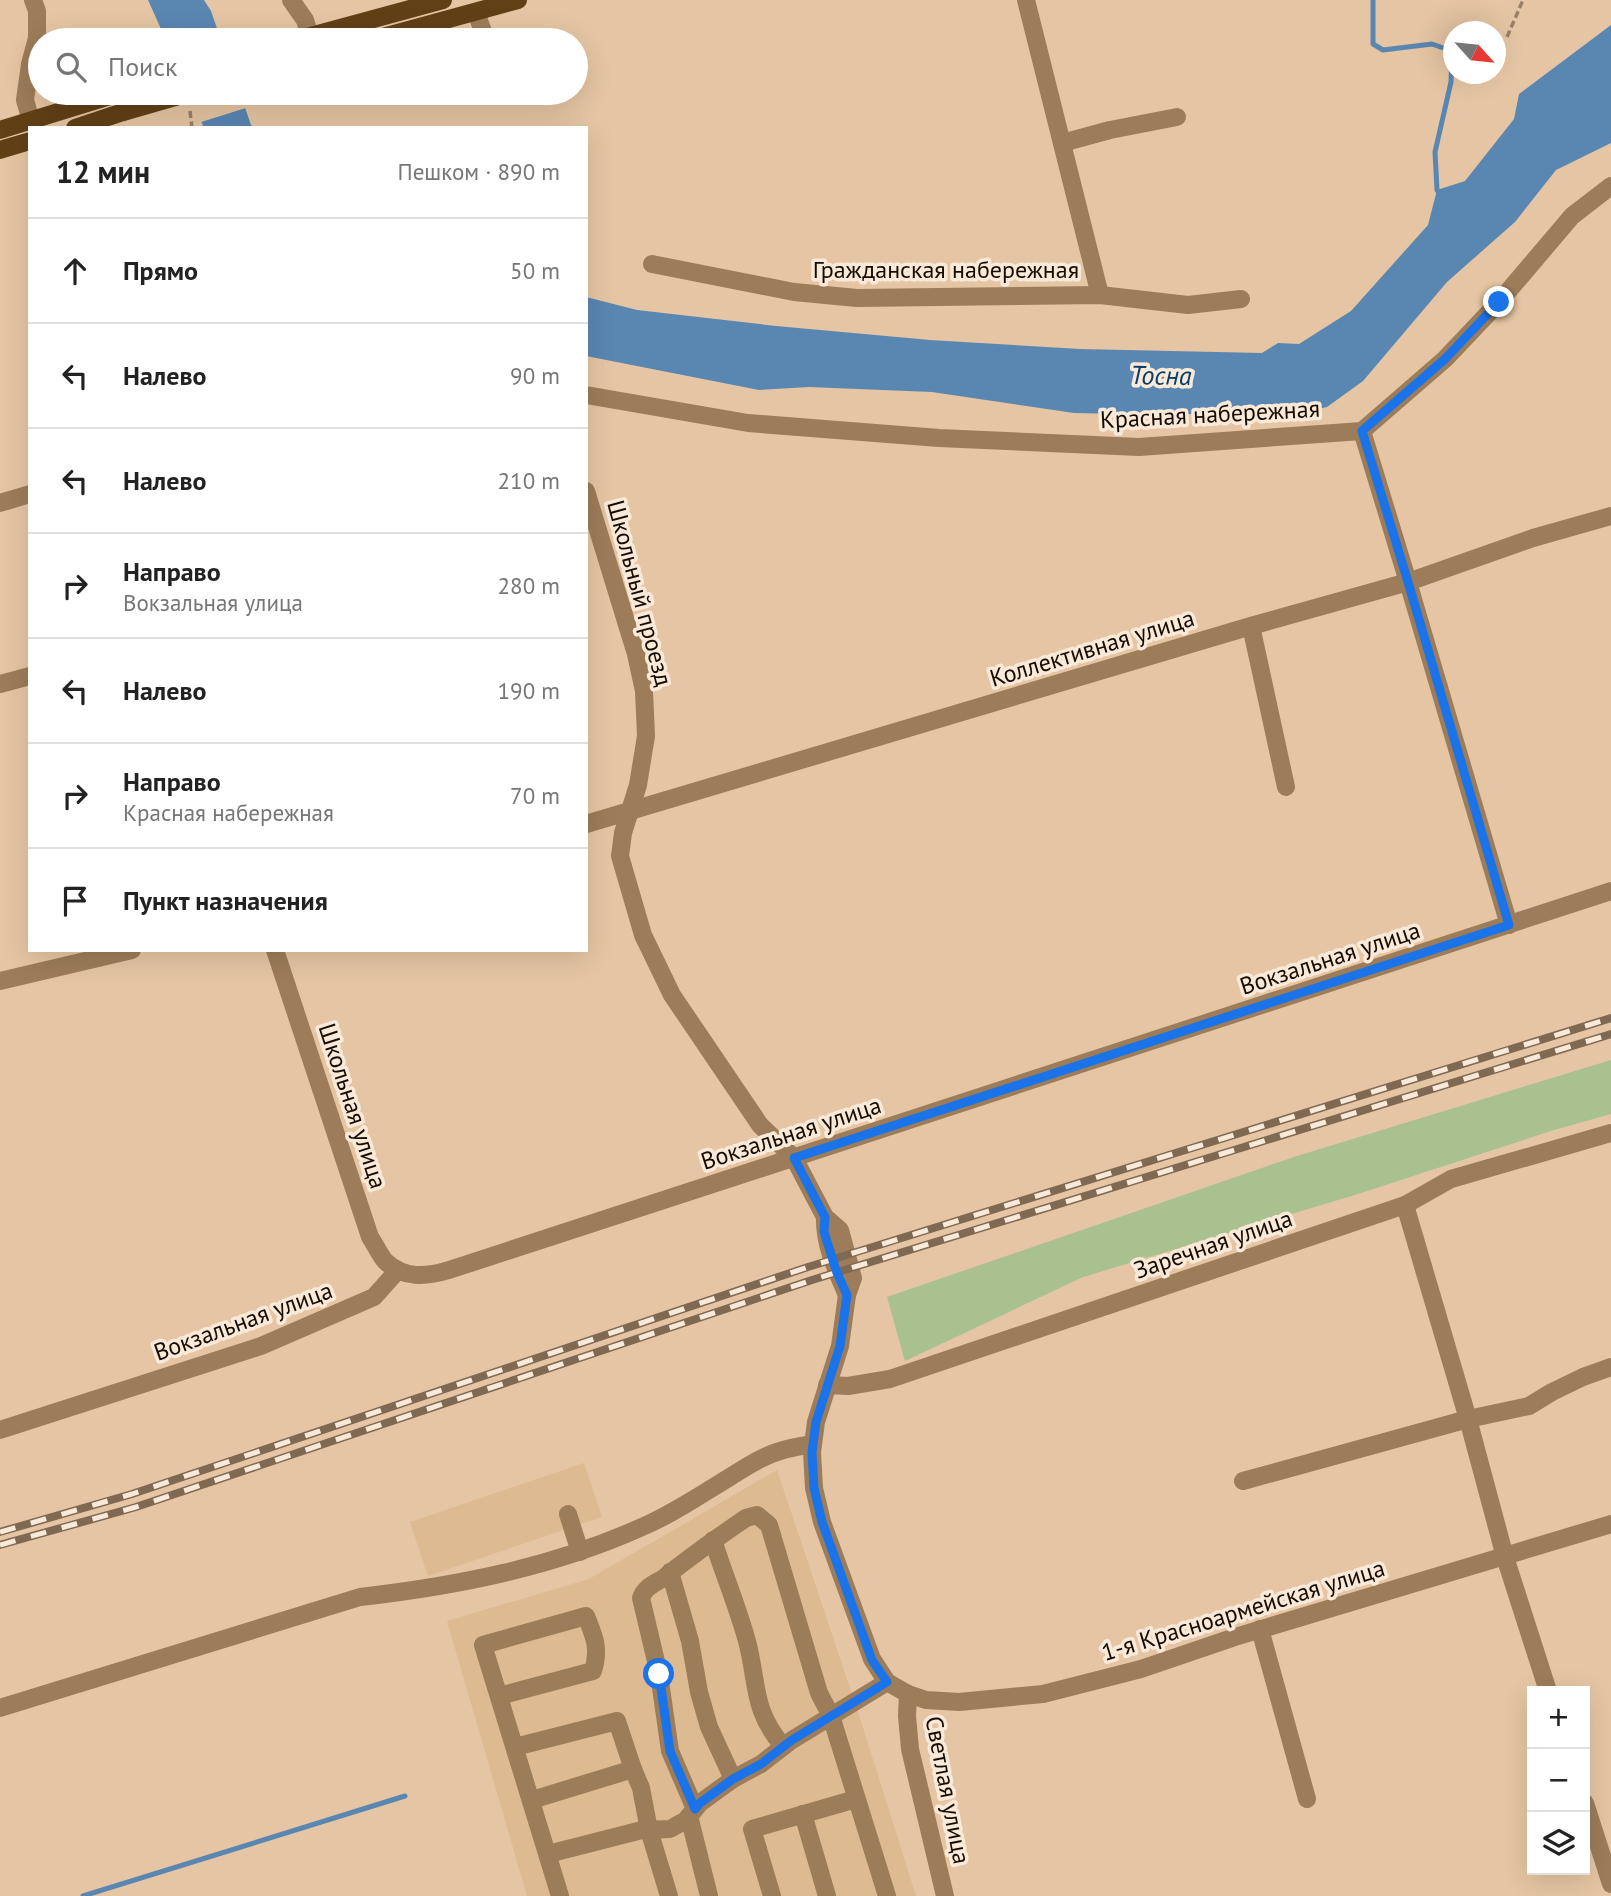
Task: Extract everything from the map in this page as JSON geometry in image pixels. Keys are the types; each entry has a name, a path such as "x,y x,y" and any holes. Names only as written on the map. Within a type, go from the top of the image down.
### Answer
{"main road":[{"path":"340,28 443,0"},
{"path":"417,28 518,0"},
{"path":"0,130 79,105"},
{"path":"84,126 148,105"},
{"path":"0,150 28,142"}],"street":[{"path":"33,0 37,11 37,28"},
{"path":"291,0 305,20 304,28"},
{"path":"1026,0 1100,295"},
{"path":"476,12 482,28"},
{"path":"28,76 24,100 31,121"},
{"path":"82,105 84,126"},
{"path":"1062,143 1177,117"},
{"path":"1509,925 1362,431 1445,359 1499,302 1573,216 1611,186"},
{"name":"Гражданская набережная","path":"652,264 794,292 857,298 1100,295 1188,305 1241,299"},
{"name":"Красная набережная","path":"588,394 748,423 952,438 1139,447 1362,431"},
{"path":"0,503 28,495"},
{"name":"Школьный проезд","path":"588,498 636,654 644,691 646,736 638,785 623,833 620,856 643,935 672,995 760,1125 794,1158 825,1217 824,1232 847,1295 840,1346 827,1385"},
{"name":"Коллективная улица","path":"588,823 1251,626 1408,582 1533,538 1611,516"},
{"path":"1251,626 1286,787"},
{"path":"0,684 28,677"},
{"name":"Вокзальная улица","path":"0,1430 261,1346 374,1297 398,1270 414,1276 431,1275 1611,891"},
{"path":"0,981 123,952"},
{"name":"Школьная улица","path":"276,952 370,1237 385,1260 398,1270"},
{"name":"Заречная улица","path":"827,1385 848,1386 890,1379 1405,1205 1451,1179 1611,1133"},
{"path":"1405,1205 1468,1419 1504,1557 1546,1686"},
{"path":"1243,1481 1468,1419 1529,1406 1583,1377 1611,1367"},
{"path":"548,1854 600,1840 649,1830 670,1829 733,1779 761,1764 783,1746 887,1682 872,1660 822,1522 814,1488 813,1444 816,1422 827,1385"},
{"path":"0,1708 360,1597 461,1583 580,1552 646,1526 774,1452 813,1444"},
{"path":"568,1514 580,1552"},
{"path":"709,1896 692,1813 670,1751 659,1674 640,1598 644,1590 688,1557 746,1518 757,1515 769,1525 819,1693 831,1716 887,1896"},
{"name":"1-я Красноармейская улица","path":"887,1682 926,1700 959,1702 1043,1694 1141,1669 1260,1629 1611,1524"},
{"path":"713,1540 747,1644 762,1716 783,1746"},
{"path":"670,1572 690,1641 699,1692 709,1727 733,1779"},
{"path":"499,1696 593,1671 597,1658 596,1640 586,1616 483,1646 560,1896"},
{"path":"1260,1629 1307,1799"},
{"name":"Светлая улица","path":"908,1694 906,1716 910,1749 945,1896"},
{"path":"515,1747 617,1721 641,1788 649,1830 669,1896"},
{"path":"532,1800 633,1769"},
{"path":"772,1896 752,1829 856,1799"},
{"path":"1588,1812 1611,1884"},
{"path":"803,1814 827,1896"}],"path":[{"path":"1507,37 1523,0"}],"shaded area":[{"path":"584,1463 602,1517 428,1576 410,1522"},
{"path":"777,1470 916,1896 527,1896 447,1621 589,1579"}],"green space":[{"path":"1611,1060 1611,1114 1083,1277 905,1361 887,1297 1297,1156"}],"water":[{"path":"148,0 204,0 217,28 161,28"},
{"name":"Тосна","path":"1611,25 1611,143 1556,170 1515,222 1447,282 1363,381 1327,407 1313,410 1292,407 1176,415 1074,413 932,392 809,387 759,390 588,356 588,298 637,310 930,340 1080,349 1262,353 1278,343 1299,344 1351,311 1428,225 1437,190 1465,181 1514,119 1519,94"},
{"path":"194,105 244,105 253,126 203,126"}],"pier":[{"path":"190,105 249,107 198,123"}],"waterway":[{"path":"1373,0 1373,44 1383,50 1432,44 1452,51 1451,82 1435,152 1437,190 1440,194"},
{"path":"83,1896 405,1796"}],"railway":[{"path":"0,1532 132,1494 808,1267 1611,1018"},
{"path":"0,1545 136,1507 812,1280 1611,1034"}],"route":[{"path":"659,1674 670,1751 695,1809 733,1779 761,1764 792,1740 887,1682 872,1660 822,1522 814,1488 812,1452 816,1422 840,1346 847,1295 824,1232 825,1217 794,1158 1509,925 1362,431 1445,359 1499,302"}]}
